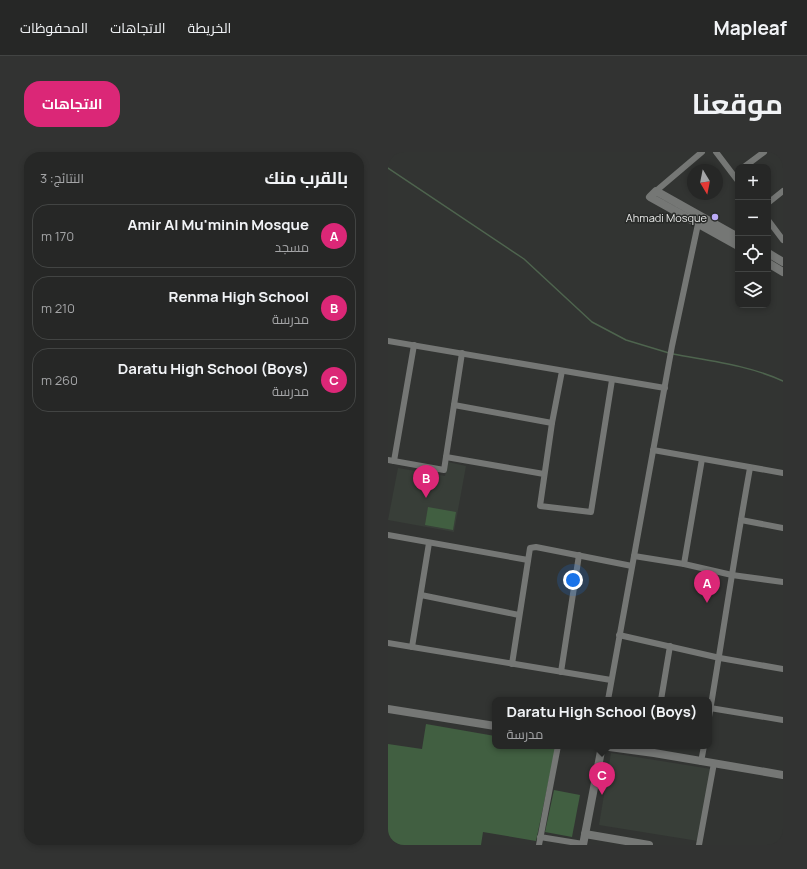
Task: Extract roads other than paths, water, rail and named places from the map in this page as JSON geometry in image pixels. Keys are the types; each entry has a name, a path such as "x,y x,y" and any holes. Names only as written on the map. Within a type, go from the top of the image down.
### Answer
{"street":[{"path":"702,152 650,197 735,244"},
{"path":"716,152 735,173"},
{"path":"748,164 764,152"},
{"path":"656,191 736,236"},
{"path":"771,200 783,191"},
{"path":"608,697 672,346 700,216"},
{"path":"771,224 783,240"},
{"path":"771,255 783,262"},
{"path":"771,265 783,272"},
{"path":"388,341 665,388"},
{"path":"414,346 391,461 444,470 462,353"},
{"path":"562,371 552,423 540,506 591,512 612,380"},
{"path":"454,405 552,423"},
{"path":"653,450 783,473"},
{"path":"446,457 544,474"},
{"path":"684,564 702,459"},
{"path":"712,698 720,658 740,520 750,468"},
{"path":"740,520 783,528"},
{"path":"388,536 528,560"},
{"path":"412,647 429,543"},
{"path":"512,664 518,616 530,548 536,547 632,566"},
{"path":"561,672 579,555"},
{"path":"634,556 684,564 732,575 783,582"},
{"path":"421,595 518,616"},
{"path":"620,635 720,658 783,669"},
{"path":"388,643 611,680"},
{"path":"662,697 670,646"},
{"path":"712,708 783,720"},
{"path":"388,709 492,726"},
{"path":"539,845 557,749"},
{"path":"540,837 583,845 601,749"},
{"path":"641,749 654,750 701,762 783,775"},
{"path":"701,762 703,749"},
{"path":"699,845 714,763"},
{"path":"585,834 634,844 649,845"}],"waterway":[{"path":"388,168 524,259 592,322 626,340 669,353"},
{"path":"673,354 743,367 783,381"}],"place":[{"name":"Ahmadi Mosque","path":"715,217"},
{"name":"Renma High School","path":"426,498"},
{"name":"Amir Al Mu'minin Mosque","path":"707,603"},
{"name":"Daratu High School (Boys)","path":"602,795"}]}
